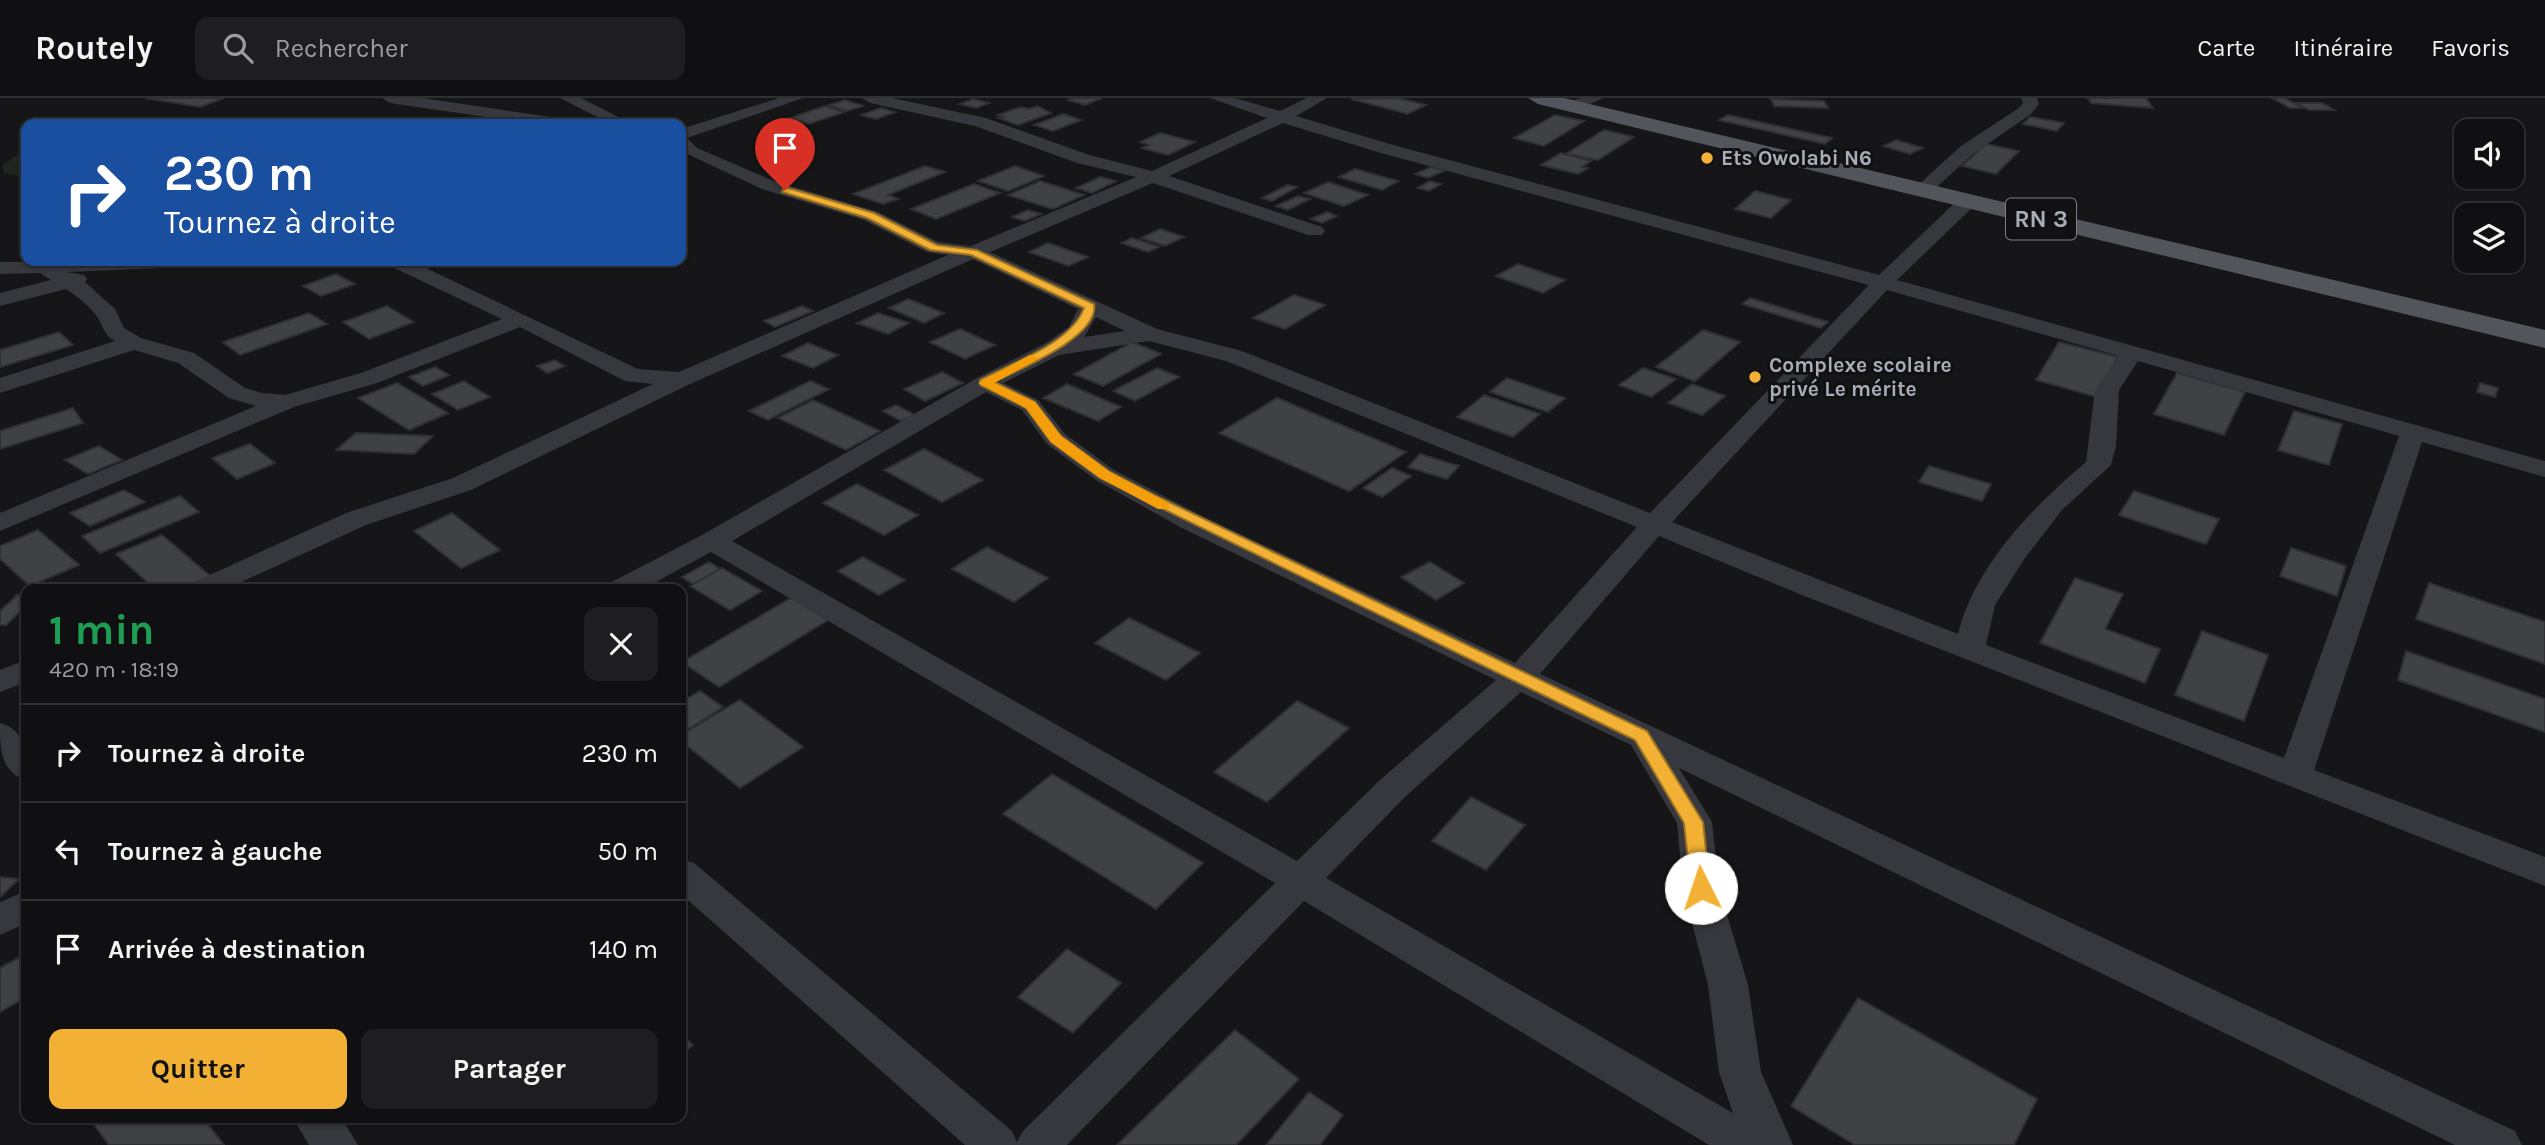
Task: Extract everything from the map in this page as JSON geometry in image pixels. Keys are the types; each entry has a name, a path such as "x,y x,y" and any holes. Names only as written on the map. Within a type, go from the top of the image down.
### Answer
{"main road":[{"name":"RN 3","path":"1538,98 1584,102 1923,190 2545,339"}],"street":[{"path":"390,98 531,119"},
{"path":"568,98 613,119"},
{"path":"686,132 795,98"},
{"path":"870,98 980,122 1083,159 1149,176 1315,231"},
{"path":"1218,98 1387,149 1883,282 2545,469"},
{"path":"213,584 356,519 462,484 632,389 682,379 935,257 974,253 1149,176 1217,150 1279,116 1319,98"},
{"path":"1923,190 1967,150 2025,111 2031,104 2029,98"},
{"path":"686,146 691,152 768,185 871,216 935,257"},
{"path":"1038,1145 1392,789 1519,677 1554,642 1654,525 1883,282 1968,201"},
{"path":"974,253 1149,334 1234,356 1390,415 1654,525 2545,872"},
{"path":"0,268 73,266"},
{"path":"0,300 66,281 143,266"},
{"path":"406,266 530,324 632,389"},
{"path":"45,267 86,292 107,314 115,332 133,344 186,358 237,393 260,400 286,402"},
{"path":"630,584 712,541 985,383 1054,348 1077,331 1090,307"},
{"path":"0,523 286,402 369,378 490,333 530,324"},
{"path":"1054,348 1149,334"},
{"path":"0,386 133,344"},
{"path":"1970,650 1980,605 2013,554 2053,504 2098,465 2104,446 2107,390 2132,354"},
{"path":"985,383 1030,405 1056,439 1105,475 1192,522 2500,1145"},
{"path":"2295,776 2413,432"},
{"path":"712,541 1301,881 1748,1145"},
{"path":"0,682 21,672"},
{"path":"0,734 21,761"},
{"path":"1641,736 1694,822 1701,888 1728,985 1740,1072 1753,1110 1771,1145"},
{"path":"686,877 996,1145"},
{"path":"0,920 21,909"},
{"path":"318,1123 336,1145"}],"shaded area":[{"path":"21,152 21,177 4,173 2,165"}],"building":[{"path":"145,98 224,98 200,107"},
{"path":"1102,98 1085,105 1068,100"},
{"path":"1398,98 1426,105 1408,114 1351,99"},
{"path":"2088,98 2146,98 2153,108 2091,103"},
{"path":"2272,98 2285,98 2302,108 2290,108"},
{"path":"973,99 989,103 976,108 960,104"},
{"path":"1771,99 1824,101 1828,108 1774,106"},
{"path":"845,100 863,106 847,111 829,105"},
{"path":"2297,103 2322,103 2334,110 2309,110"},
{"path":"825,106 844,112 809,124 790,118"},
{"path":"1037,106 1051,113 1018,125 999,118 1004,117 998,115 1021,107 1029,109"},
{"path":"881,108 895,112 876,119 861,115"},
{"path":"1063,114 1081,120 1053,131 1034,125"},
{"path":"1555,115 1584,121 1544,146 1514,138"},
{"path":"1728,115 1832,138 1825,144 1719,120"},
{"path":"2030,117 2064,123 2057,131 2023,124"},
{"path":"1604,130 1634,137 1598,160 1566,154"},
{"path":"1160,133 1195,142 1168,155 1142,148 1149,145 1140,142"},
{"path":"1896,140 1923,148 1910,154 1883,146"},
{"path":"1986,144 2019,151 1996,174 1962,166"},
{"path":"1561,153 1591,161 1582,167 1588,168 1578,174 1541,165"},
{"path":"925,166 945,172 888,195 898,199 883,204 853,194"},
{"path":"1015,166 1044,176 1008,191 978,181"},
{"path":"1431,167 1444,171 1428,178 1415,174"},
{"path":"1355,169 1398,181 1382,190 1339,177"},
{"path":"1100,177 1116,181 1092,193 1076,188"},
{"path":"1040,181 1084,195 1053,209 1008,195"},
{"path":"1430,181 1441,184 1429,191 1418,188"},
{"path":"1328,182 1368,195 1344,206 1304,193"},
{"path":"974,184 1000,193 936,219 911,209"},
{"path":"1287,185 1297,187 1272,201 1262,198"},
{"path":"1755,191 1791,200 1771,218 1735,209"},
{"path":"1298,196 1310,199 1288,210 1276,206"},
{"path":"1028,210 1041,214 1025,221 1012,217"},
{"path":"1327,212 1337,216 1322,223 1311,219"},
{"path":"1160,229 1184,237 1165,246 1141,238"},
{"path":"1132,238 1159,247 1148,252 1122,243"},
{"path":"1048,243 1088,257 1069,266 1029,252"},
{"path":"1518,264 1565,280 1543,293 1496,276"},
{"path":"336,274 355,284 321,296 303,286"},
{"path":"1294,295 1325,305 1285,329 1253,318"},
{"path":"1750,298 1828,322 1821,328 1742,304"},
{"path":"908,299 944,313 924,323 889,308"},
{"path":"387,306 414,322 369,339 343,322"},
{"path":"802,306 813,311 775,327 764,321"},
{"path":"309,313 327,324 240,355 223,342"},
{"path":"878,313 909,323 888,334 857,323"},
{"path":"960,329 995,345 965,359 930,342"},
{"path":"1703,330 1740,342 1695,381 1656,367"},
{"path":"59,332 73,345 0,367 0,350"},
{"path":"1132,342 1161,354 1103,386 1074,374"},
{"path":"2059,342 2118,357 2097,397 2036,380"},
{"path":"808,343 838,355 813,368 782,356"},
{"path":"555,360 565,366 547,373 537,366"},
{"path":"435,367 449,375 423,386 409,377"},
{"path":"1157,368 1179,377 1135,401 1113,391"},
{"path":"1643,368 1676,379 1651,397 1619,385"},
{"path":"942,372 963,383 925,401 904,389"},
{"path":"2177,373 2245,392 2224,435 2154,414"},
{"path":"1507,378 1565,398 1548,412 1490,392"},
{"path":"464,381 490,397 458,410 432,394"},
{"path":"810,381 829,389 768,420 749,411"},
{"path":"397,383 448,413 409,430 358,398"},
{"path":"2480,383 2498,388 2495,397 2477,392"},
{"path":"1067,384 1121,407 1098,421 1043,398"},
{"path":"1692,384 1725,396 1702,415 1668,403"},
{"path":"1484,395 1540,414 1513,437 1457,417"},
{"path":"1277,398 1406,452 1349,491 1219,433"},
{"path":"813,400 880,431 846,450 778,418"},
{"path":"896,405 915,415 901,421 883,411"},
{"path":"73,408 83,423 0,449 0,431"},
{"path":"2294,411 2342,424 2329,465 2278,450"},
{"path":"356,433 433,436 414,454 336,450"},
{"path":"250,444 275,463 237,479 212,458"},
{"path":"99,446 122,460 88,474 65,460"},
{"path":"924,449 983,480 942,502 884,470"},
{"path":"1420,454 1459,466 1447,479 1408,467"},
{"path":"1929,466 1991,484 1982,501 1919,482"},
{"path":"1392,468 1411,476 1382,497 1363,488"},
{"path":"857,484 918,515 884,535 823,503"},
{"path":"124,490 145,502 90,526 70,513"},
{"path":"2134,491 2219,519 2206,544 2119,515"},
{"path":"180,496 199,512 100,553 82,536"},
{"path":"452,513 500,550 461,568 414,531"},
{"path":"38,530 79,565 35,584 28,584 0,559 0,546"},
{"path":"162,535 214,579 203,584 149,584 116,554"},
{"path":"987,547 1048,578 1014,602 952,569"},
{"path":"2291,548 2346,566 2337,596 2280,576"},
{"path":"863,557 905,580 879,595 838,571"},
{"path":"709,562 720,569 693,584 682,577"},
{"path":"1430,562 1464,583 1436,600 1401,577"},
{"path":"722,568 762,591 730,610 690,586"},
{"path":"2075,578 2123,594 2105,629 2160,649 2145,683 2040,643"},
{"path":"2429,583 2545,622 2545,664 2416,619"},
{"path":"17,595 21,595 21,611 6,625 0,625 0,611"},
{"path":"791,598 828,620 719,687 686,665 686,660"},
{"path":"1129,618 1200,653 1166,680 1095,643"},
{"path":"2202,631 2268,655 2244,721 2175,695"},
{"path":"2406,651 2545,699 2545,732 2398,680"},
{"path":"700,691 723,707 687,730 686,699"},
{"path":"740,700 803,747 740,788 686,745 686,732"},
{"path":"1297,701 1349,728 1267,802 1214,772"},
{"path":"1052,774 1203,863 1156,909 1003,814"},
{"path":"1471,797 1525,825 1486,870 1432,841"},
{"path":"0,877 19,879 0,897"},
{"path":"1067,949 1121,983 1073,1033 1018,997"},
{"path":"21,957 21,1000 0,1012 0,968"},
{"path":"1858,998 2037,1099 2014,1145 1855,1145 1791,1106"},
{"path":"1235,1030 1299,1079 1236,1145 1117,1145"},
{"path":"686,1039 693,1045 686,1051"},
{"path":"1309,1092 1343,1115 1320,1145 1266,1145"},
{"path":"93,1123 207,1123 224,1145 109,1145"}],"slow traffic":[{"path":"1034,358 985,383 1030,405 1056,439 1105,475 1164,506"}],"place":[{"name":"Ets Owolabi N6","path":"1707,158"},
{"name":"Complexe scolaire privé Le mérite","path":"1755,377"}],"route":[{"path":"785,190 871,216 934,247 974,253 1090,307 1085,320 1069,338 985,383 1030,405 1056,439 1105,475 1192,522 1641,736 1694,822 1701,888"}]}
